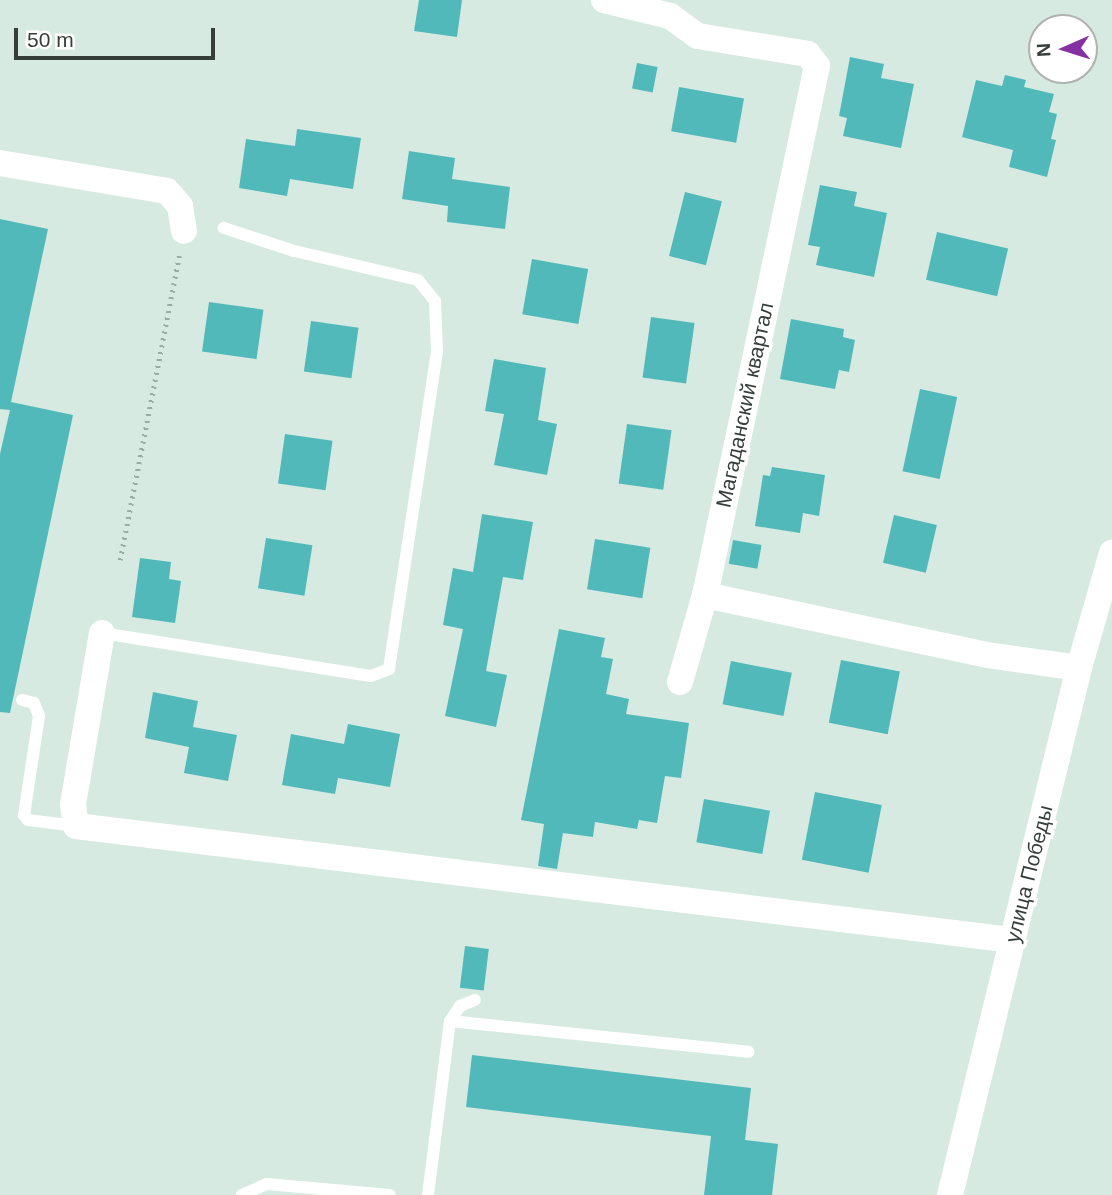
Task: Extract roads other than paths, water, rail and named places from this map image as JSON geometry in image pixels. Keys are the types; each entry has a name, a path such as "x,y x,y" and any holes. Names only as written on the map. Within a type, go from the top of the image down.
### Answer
{"street":[{"name":"Магаданский квартал","path":"604,0 670,16 698,36 808,54 817,66 705,595 680,682"},
{"path":"0,163 167,191 180,206 184,231"},
{"name":"улица Победы","path":"950,1195 1079,668 1112,553"},
{"path":"705,595 988,656 1079,668"},
{"path":"102,634 73,806 76,826 1013,940"}],"lane":[{"path":"102,634 371,677 389,669 437,351 435,301 418,280 294,251 224,228"},
{"path":"22,700 37,706 39,716 24,815 28,820 76,826"},
{"path":"428,1195 450,1021 460,1006 475,1000"},
{"path":"450,1021 748,1052"},
{"path":"242,1195 267,1184 390,1195"}]}
